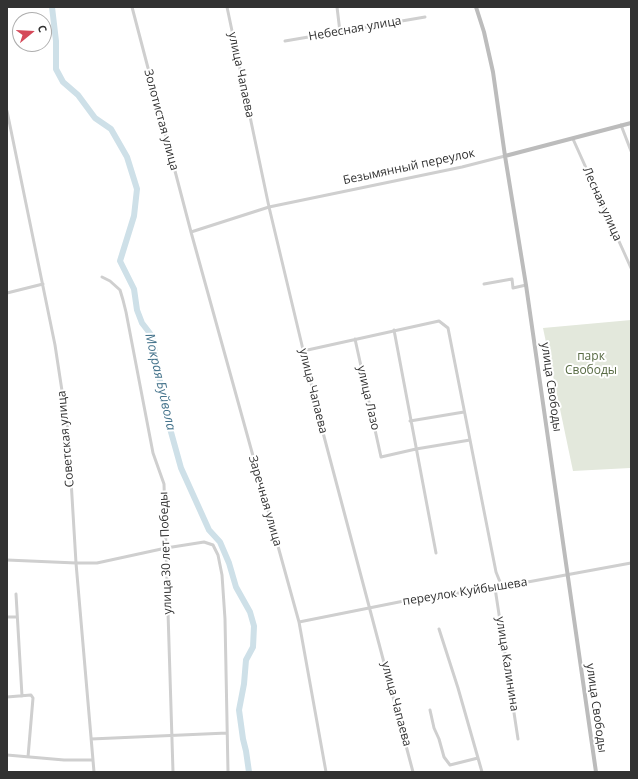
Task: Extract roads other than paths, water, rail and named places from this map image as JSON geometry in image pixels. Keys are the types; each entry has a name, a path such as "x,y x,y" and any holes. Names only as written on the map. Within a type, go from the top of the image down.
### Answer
{"main road":[{"name":"улица Свободы","path":"476,7 484,32 493,72 526,285 596,772"},
{"name":"Безымянный переулок","path":"505,156 631,123"}],"street":[{"name":"Золотистая улица","path":"132,7 191,232"},
{"name":"улица Чапаева","path":"227,7 270,207 320,425 413,772"},
{"path":"337,7 340,32"},
{"name":"Небесная улица","path":"285,41 425,17"},
{"name":"Советская улица","path":"7,111 55,345 68,430 76,563 94,772"},
{"path":"621,125 631,151"},
{"name":"Лесная улица","path":"573,139 631,268"},
{"name":"Безымянный переулок","path":"191,232 270,207 505,156"},
{"name":"Заречная улица","path":"191,232 299,622 326,772"},
{"name":"улица 30 лет Победы","path":"102,277 110,281 120,290 126,312 153,453 164,484 173,772"},
{"path":"484,284 512,279 513,288 526,285"},
{"path":"7,293 42,284"},
{"path":"303,351 439,321 448,328 496,572 502,587"},
{"path":"394,330 436,554"},
{"name":"улица Лазо","path":"355,339 381,457 416,449"},
{"path":"410,421 464,412"},
{"path":"416,449 470,440"},
{"path":"7,560 97,563 166,548 204,542 213,545 218,555 222,574 228,772"},
{"name":"переулок Куйбышева","path":"299,622 414,599 502,587 631,563"},
{"name":"улица Калинина","path":"495,588 518,739"},
{"path":"16,594 22,696"},
{"path":"7,617 17,617"},
{"path":"439,629 458,688 482,772"},
{"path":"7,697 31,695 33,698 28,757"},
{"path":"430,710 434,728 444,757 450,765 478,758"},
{"path":"91,739 227,733"},
{"path":"7,755 64,760 93,760"}],"waterway":[{"name":"Мокрая Буйвола","path":"52,7 56,41 56,69 63,82 78,95 95,118 111,129 127,157 137,189 134,216 120,261 134,289 137,310 142,323 152,336 166,414 181,468 209,530 220,542 229,563 236,587 250,612 254,626 253,647 246,660 244,684 239,710 249,772"}],"park label":[{"name":"парк Свободы","path":"591,364"}]}
